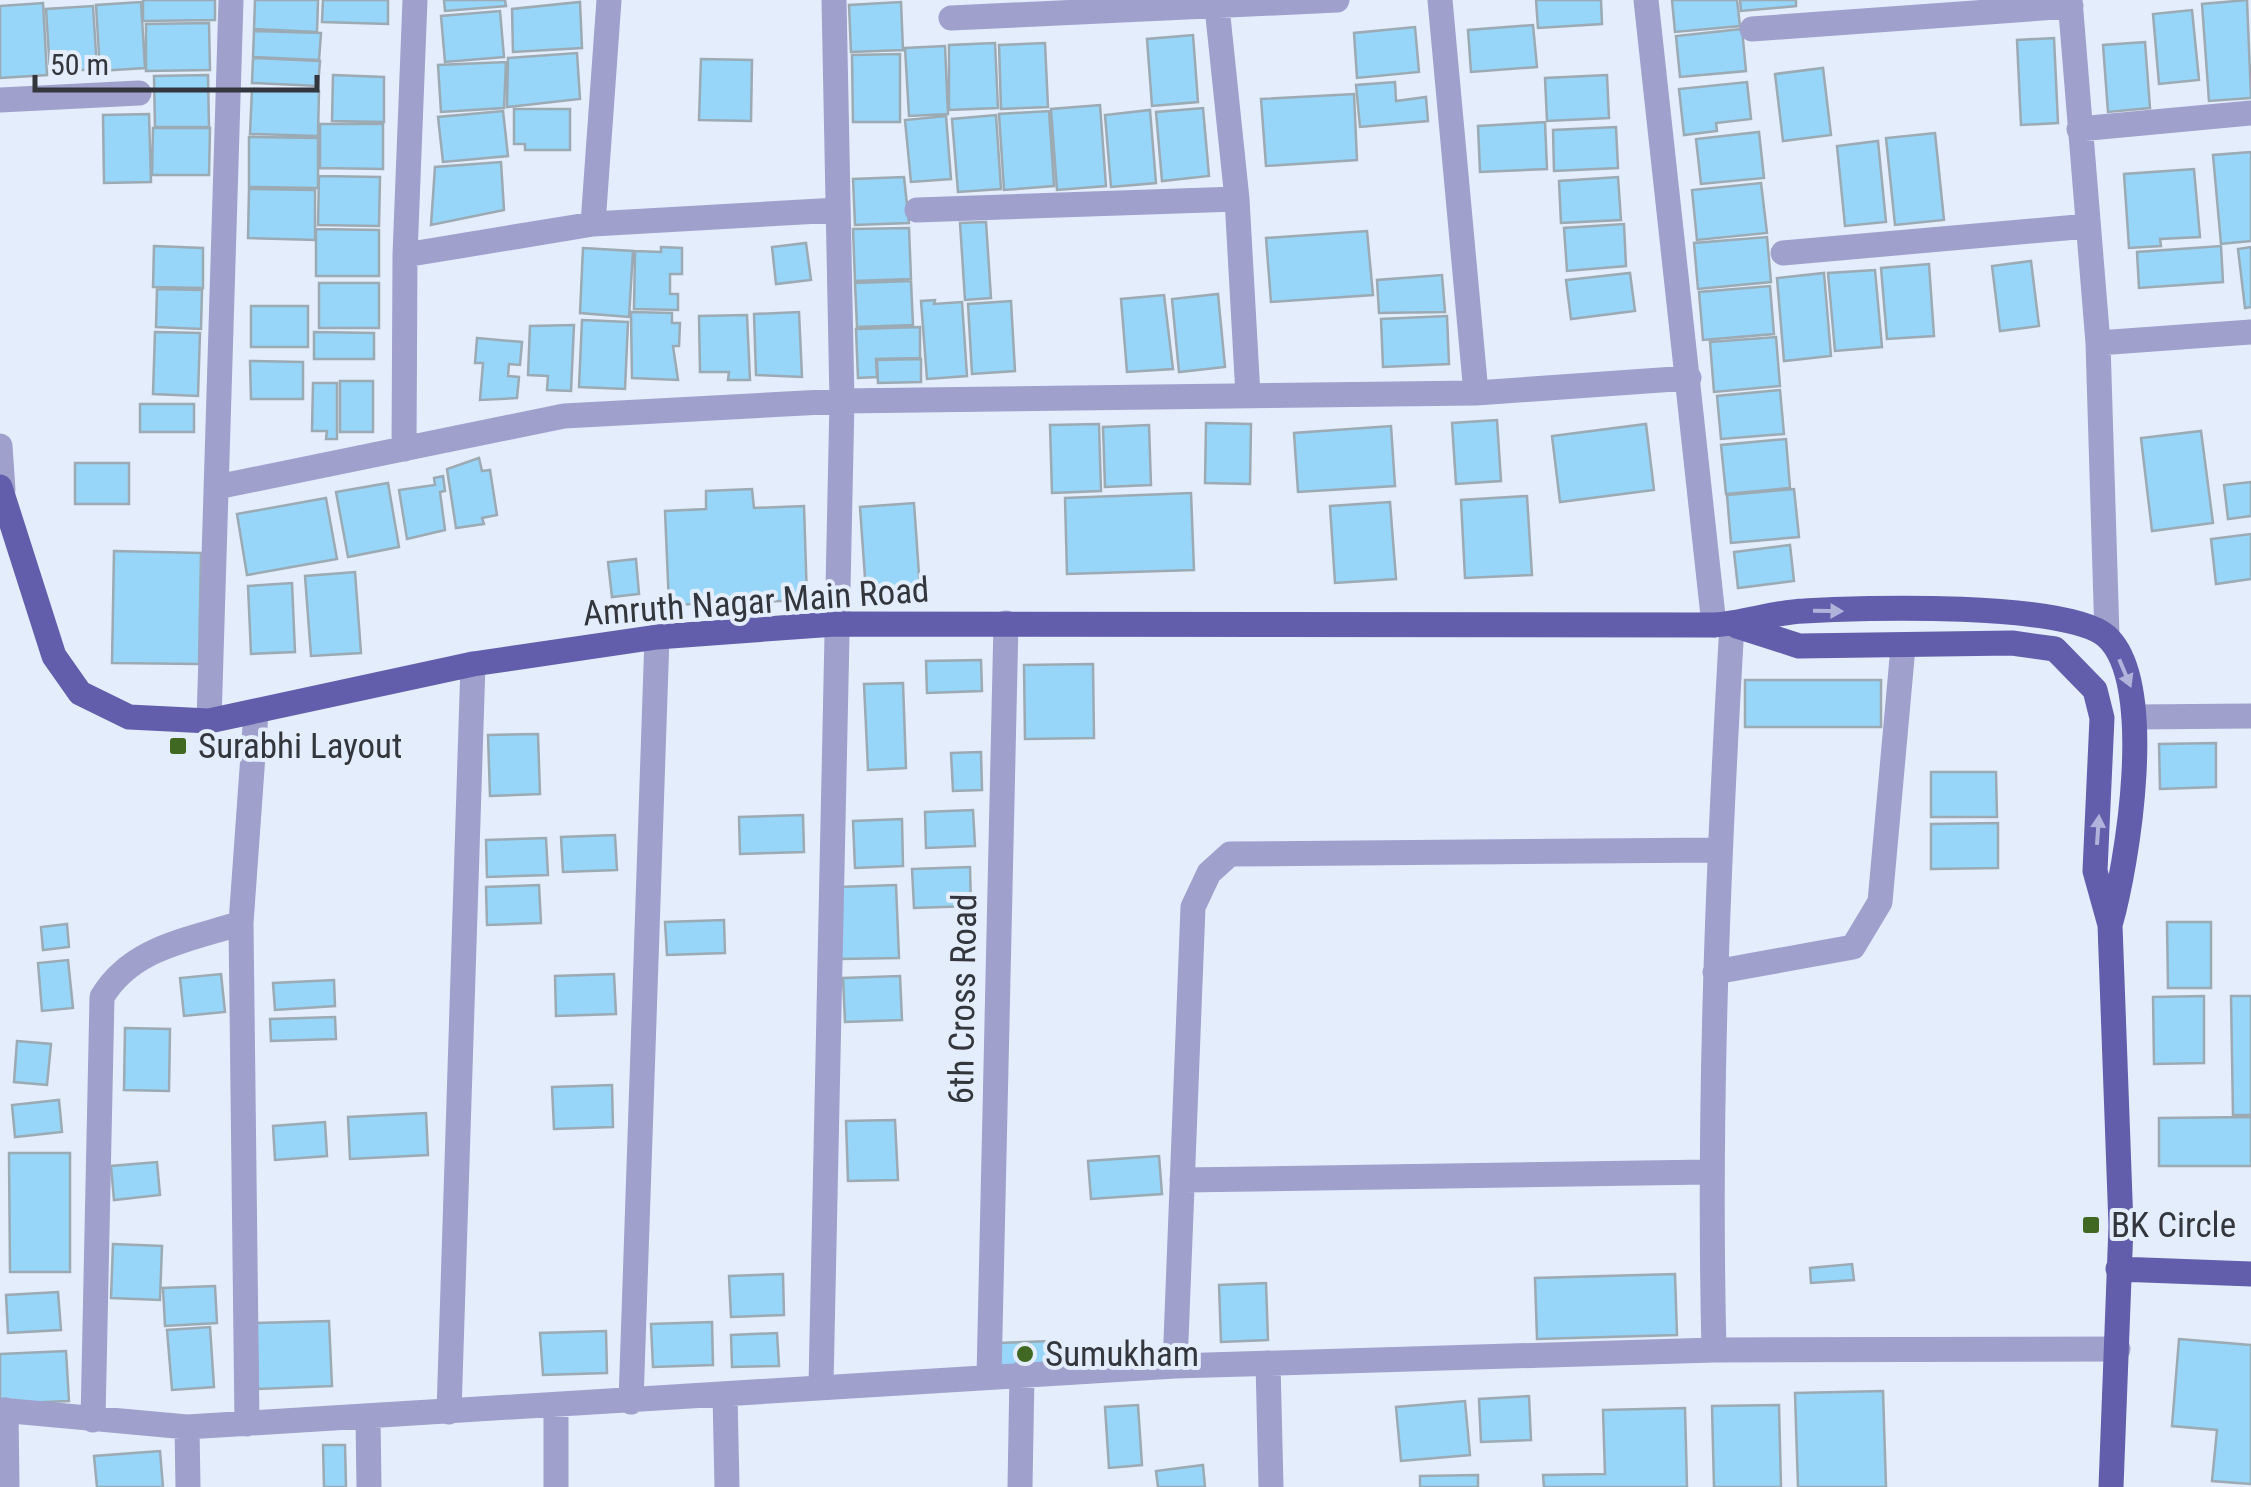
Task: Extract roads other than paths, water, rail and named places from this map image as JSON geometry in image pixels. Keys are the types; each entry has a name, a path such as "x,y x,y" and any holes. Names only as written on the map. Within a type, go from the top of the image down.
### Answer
{"main road":[{"name":"Amruth Nagar Main Road","path":"1,489 54,656 80,692 129,717 208,720 256,713 473,664 657,637 835,624 1723,624 1802,610 2059,616 2107,636 2132,681 2134,718 2126,870 2110,926"},
{"name":"Amruth Nagar Main Road","path":"1723,624 1798,646 2012,642 2055,649 2095,690 2102,718 2096,871 2110,926 2118,1268 2111,1487"},
{"path":"2118,1268 2251,1274"}],"street":[{"path":"208,720 231,0"},
{"path":"404,449 405,255 415,0"},
{"path":"593,224 609,0"},
{"path":"820,1386 842,401 834,0"},
{"path":"951,18 1337,0"},
{"path":"1440,0 1476,393"},
{"path":"1646,0 1689,378 1723,624 1710,1172 1714,1350"},
{"path":"1752,28 2071,3 2098,343 2107,636"},
{"path":"1217,8 1236,199 1248,394"},
{"path":"0,100 139,93"},
{"path":"2079,129 2251,114"},
{"path":"917,210 1236,199"},
{"path":"405,255 593,224 838,210"},
{"path":"1783,252 2088,226"},
{"path":"2098,343 2251,332"},
{"path":"217,487 564,416 842,401 1476,393 1689,378"},
{"path":"0,446 1,489"},
{"name":"6th Cross Road","path":"989,1376 1006,623"},
{"path":"631,1402 657,637"},
{"path":"1715,972 1853,946 1880,902 1903,647"},
{"path":"448,1412 473,664"},
{"path":"246,1424 241,923 256,713"},
{"path":"2134,718 2251,716"},
{"path":"1174,1366 1193,907 1209,873 1230,854 1719,850"},
{"path":"93,1420 102,996 116,974 135,957 241,923"},
{"path":"1182,1180 1710,1172"},
{"path":"7,1487 3,1410 187,1427 631,1402 1022,1373 1268,1362 1714,1350 2118,1349"},
{"path":"1268,1362 1271,1487"},
{"path":"1020,1487 1022,1373"},
{"path":"725,1394 728,1487"},
{"path":"556,1406 556,1487"},
{"path":"368,1417 369,1487"},
{"path":"187,1427 188,1487"}],"place":[{"name":"Surabhi Layout","path":"178,746"},
{"name":"BK Circle","path":"2091,1225"},
{"name":"Sumukham","path":"1025,1354"}]}
